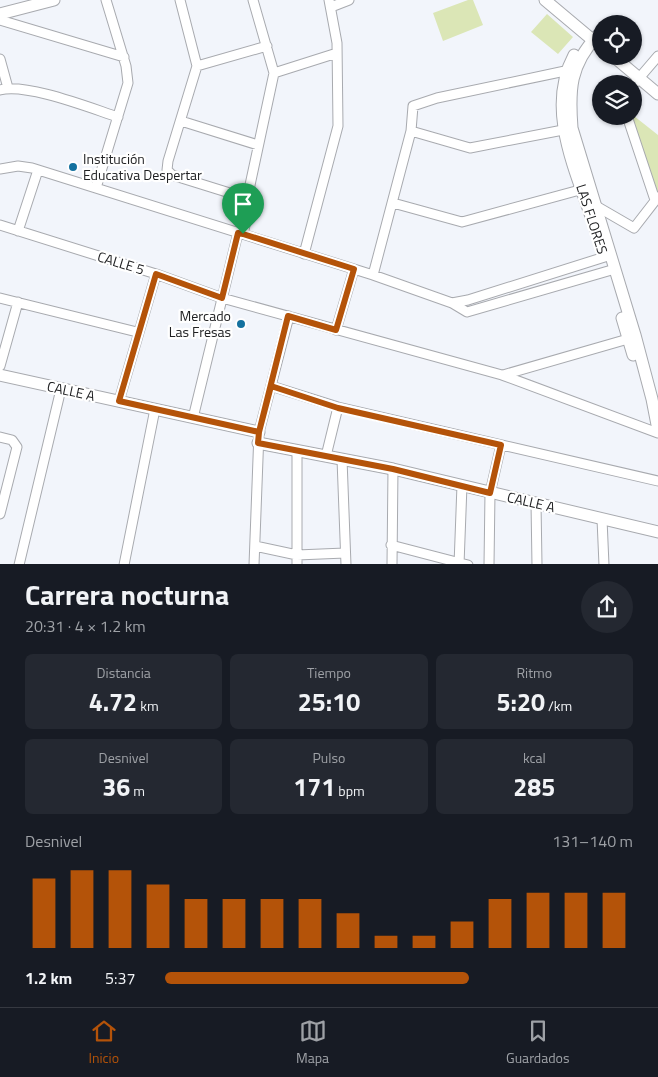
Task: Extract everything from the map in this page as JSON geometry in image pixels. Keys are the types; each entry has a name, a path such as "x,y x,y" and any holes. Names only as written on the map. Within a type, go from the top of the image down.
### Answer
{"street":[{"path":"0,14 54,0"},
{"path":"96,188 128,83 124,57 106,0"},
{"path":"180,0 197,66 167,168 170,174 249,199"},
{"path":"193,418 222,298 241,234 274,72 253,0"},
{"path":"304,254 336,138 338,111 337,53 330,3 349,0"},
{"path":"545,0 592,35"},
{"path":"554,0 592,34"},
{"path":"0,20 124,57"},
{"name":"LAS FLORES","path":"592,41 575,53 569,71 561,99 563,130 586,188 596,206 607,256"},
{"path":"197,66 267,46"},
{"path":"274,72 337,53"},
{"path":"641,75 658,56"},
{"path":"0,60 4,89 44,94 118,117"},
{"path":"623,65 634,75"},
{"path":"373,275 411,131 413,106 438,98 569,71"},
{"name":"LAS FLORES","path":"569,71 572,128 586,188 645,370 658,432"},
{"path":"642,81 658,87"},
{"path":"642,82 658,94"},
{"path":"181,121 258,145"},
{"path":"596,206 634,228 657,199 630,125"},
{"path":"411,131 470,148 563,130"},
{"path":"0,169 18,166 38,170 373,275 452,303 462,311 471,311 612,270"},
{"path":"18,231 38,170"},
{"path":"393,203 462,222 586,188"},
{"name":"CALLE 5","path":"0,225 156,274 222,298 502,375 658,432"},
{"path":"452,303 468,300 607,256"},
{"path":"336,330 354,269"},
{"name":"LAS FLORES","path":"612,270 628,339 647,402 653,410"},
{"path":"119,401 156,274"},
{"path":"0,298 138,332"},
{"path":"0,366 18,302"},
{"path":"254,564 258,438 288,316"},
{"path":"502,375 628,339"},
{"name":"CALLE A","path":"0,374 60,389 155,408 297,450 393,469 658,532"},
{"path":"271,386 338,408 658,481"},
{"path":"19,564 60,389"},
{"path":"124,564 155,408"},
{"path":"326,456 338,408"},
{"path":"0,438 12,440 17,447 0,514"},
{"path":"489,564 490,493 501,445"},
{"path":"297,450 297,560"},
{"path":"342,459 346,564"},
{"path":"392,564 393,469"},
{"path":"392,545 462,564 462,485"},
{"path":"536,504 537,564"},
{"path":"602,519 604,564"},
{"path":"255,546 297,560 345,553"}],"green space":[{"path":"468,0 473,0 483,25 443,41 433,13"},
{"path":"547,14 573,37 558,54 531,32"},
{"path":"642,122 658,135 658,193 656,196 632,125 642,125"}],"place":[{"name":"Institución Educativa Despertar","path":"73,167"},
{"name":"Mercado Las Fresas","path":"241,324"}],"route":[{"path":"243,234 238,233 222,298 156,274 119,401 259,432 271,386 338,408 501,445 490,493 393,469 258,443 259,432 288,316 336,330 354,269 243,234"}]}
